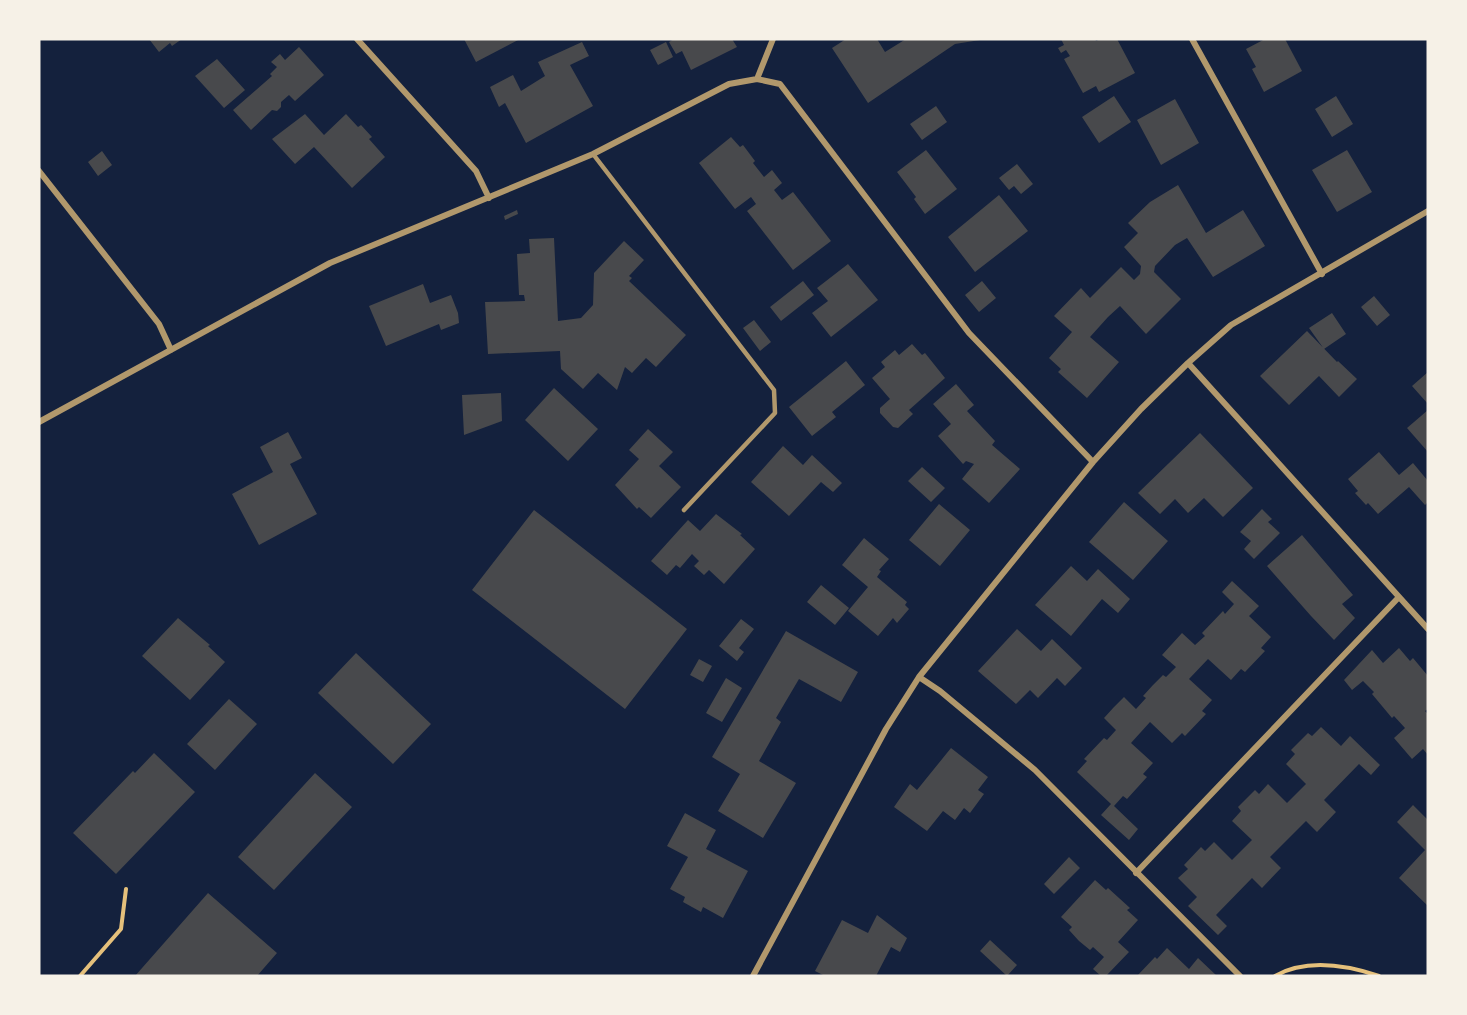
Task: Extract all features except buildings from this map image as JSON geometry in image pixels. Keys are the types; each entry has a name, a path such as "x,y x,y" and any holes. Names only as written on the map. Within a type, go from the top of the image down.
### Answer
{"street":[{"path":"357,39 476,171 489,198"},
{"path":"757,79 773,39"},
{"path":"1192,39 1322,274"},
{"path":"39,422 330,263 593,154 729,84 757,79 780,84 969,333 1093,462"},
{"path":"39,171 159,324 171,350"},
{"path":"753,976 886,729 919,677 1093,462 1188,363 1231,326 1428,211"},
{"path":"1188,363 1428,629"},
{"path":"1136,873 1399,597"},
{"path":"919,677 940,691 1035,770 1240,976"}],"lane":[{"path":"593,154 774,390 775,413 684,510"}],"path":[{"path":"80,976 121,929 126,889"},
{"path":"1275,976 1282,972 1319,964 1353,967 1379,976"}]}
